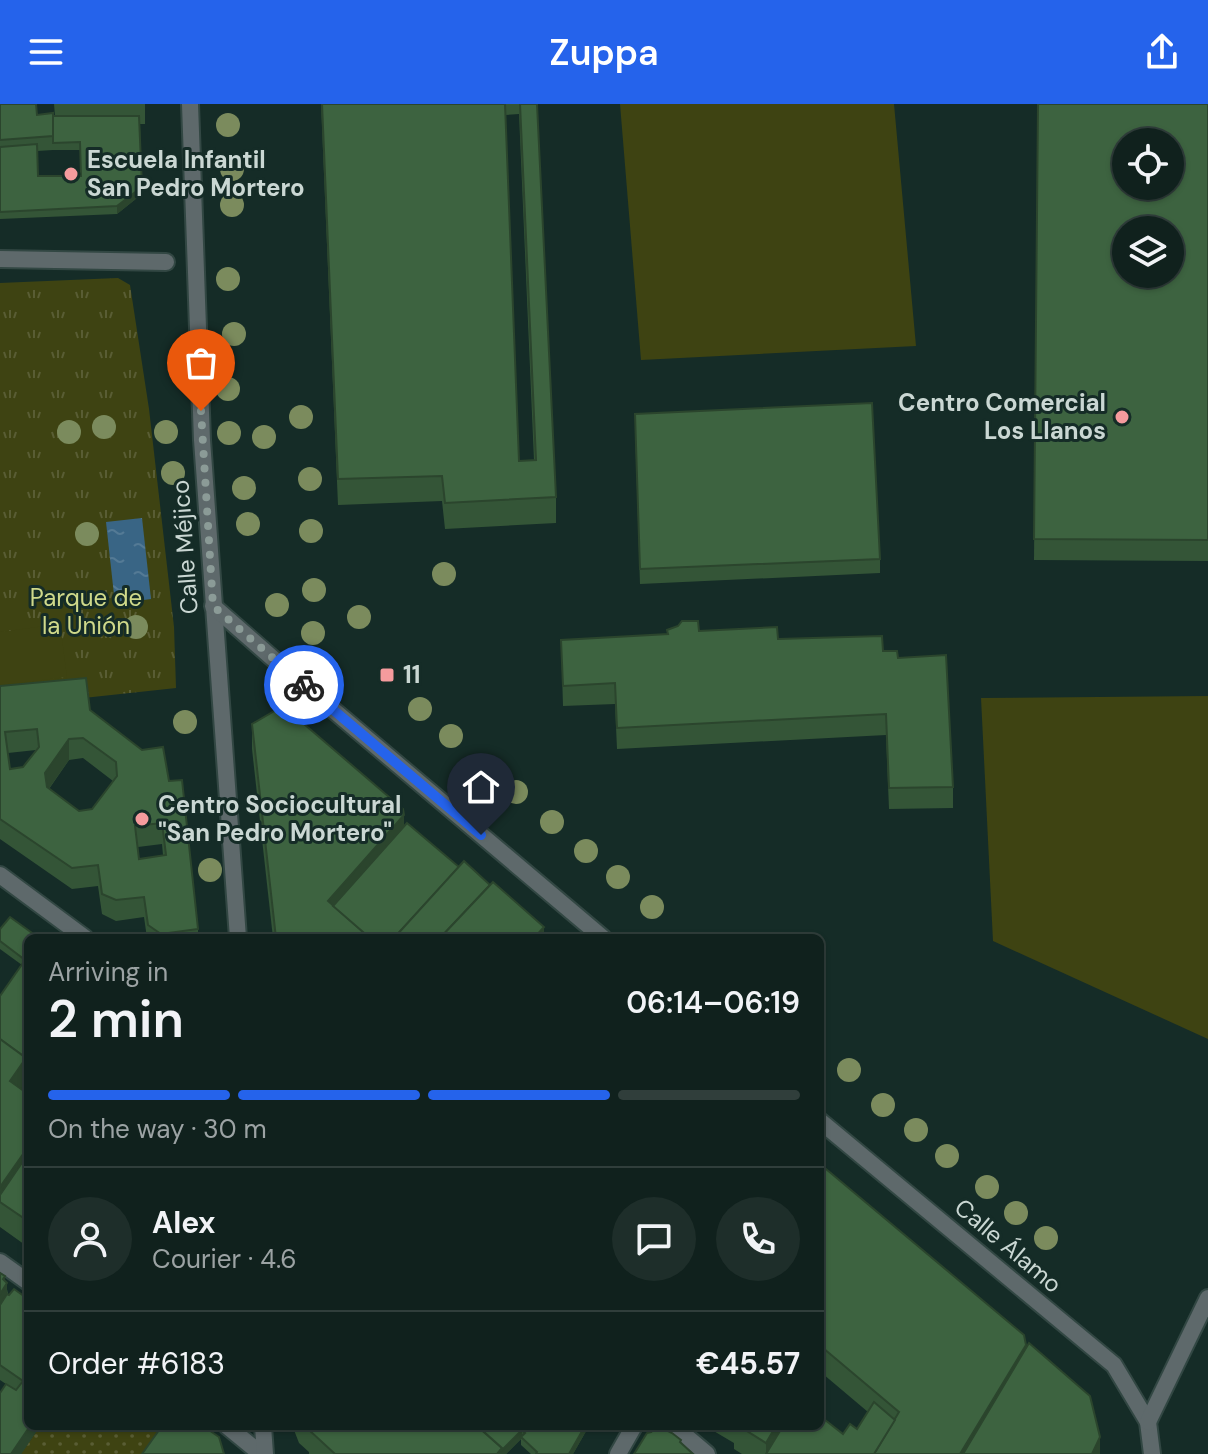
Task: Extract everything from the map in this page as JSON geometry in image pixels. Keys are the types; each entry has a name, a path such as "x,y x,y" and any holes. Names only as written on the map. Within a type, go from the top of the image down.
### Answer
{"street":[{"name":"Calle Méjico","path":"190,104 202,440 238,934"},
{"path":"0,259 166,262"},
{"path":"213,606 598,934"},
{"path":"0,875 80,934"},
{"name":"Calle Álamo","path":"824,1124 1114,1365 1148,1422"},
{"path":"0,1262 24,1279"},
{"path":"1152,1454 1148,1422 1208,1298"},
{"path":"232,1430 263,1454"},
{"path":"263,1430 263,1454"},
{"path":"618,1454 632,1430"},
{"path":"679,1430 707,1454"}],"green space":[{"path":"620,104 894,104 916,346 641,360"},
{"name":"Parque de la Unión","path":"118,278 130,285 149,409 174,627 176,688 0,707 0,283"},
{"path":"60,624 67,677 0,685 0,632"},
{"path":"1208,696 1208,1039 993,941 981,698"},
{"path":"37,1430 171,1430 156,1454 21,1454"}],"water":[{"path":"142,518 151,599 115,604 106,522"}],"building":[{"path":"0,104 36,104 37,115 53,113 53,136 0,140"},
{"path":"322,104 505,104 519,461 536,460 520,104 537,104 556,497 445,503 442,476 338,479"},
{"name":"Centro Comercial Los Llanos","path":"1038,104 1208,104 1208,540 1034,539"},
{"name":"Escuela Infantil San Pedro Mortero","path":"53,116 139,116 142,187 117,206 0,212 0,147 37,144 38,176 81,176 80,142 53,143"},
{"path":"872,403 880,559 640,569 635,414"},
{"path":"682,621 698,621 699,631 777,627 778,639 882,636 883,651 897,651 898,658 946,655 953,787 889,788 886,714 617,728 615,683 563,686 561,640 668,634 667,630"},
{"name":"Centro Sociocultural \"San Pedro Mortero\"","path":"86,678 90,710 142,750 163,747 169,781 182,780 198,929 161,934 148,925 144,897 116,900 102,894 98,865 72,868 0,819 0,686","holes":["37,729 39,747 23,767 10,769 5,732","83,738 116,762 117,776 92,809 79,811 47,787 45,773 69,739","162,823 166,855 139,859 135,826"]},
{"path":"283,706 403,809 404,815 328,901 365,934 276,934 252,724"},
{"path":"407,823 459,867 398,934 365,934 333,906"},
{"path":"464,861 490,885 444,934 398,934"},
{"path":"493,882 544,927 538,934 444,934"},
{"path":"10,917 33,934 24,934 24,959 0,941 0,929"},
{"path":"24,961 24,1057 0,1039 0,996"},
{"path":"0,1039 24,1057 10,1081 24,1091 24,1153 0,1187"},
{"path":"24,1160 24,1218 0,1202 0,1195"},
{"path":"824,1167 1024,1335 1026,1345 960,1454 874,1454 899,1412 824,1349"},
{"path":"0,1273 7,1283 0,1294"},
{"path":"14,1289 24,1296 24,1430 27,1430 11,1454 0,1454 0,1393 6,1384 16,1390 23,1381 0,1365 0,1305"},
{"path":"1029,1343 1090,1396 1100,1437 1092,1454 963,1454"},
{"path":"874,1402 895,1420 874,1454 766,1454 781,1430 824,1430 824,1419 843,1434 850,1424 857,1429"},
{"path":"159,1430 209,1430 219,1437 224,1454 142,1454"},
{"path":"309,1430 482,1430 502,1448 497,1454 335,1454"},
{"path":"484,1430 522,1430 502,1450"},
{"path":"522,1430 583,1430 569,1454 536,1454 521,1437 525,1433"},
{"path":"666,1430 672,1433 693,1454 634,1454 647,1433"},
{"path":"745,1430 774,1430 766,1443"}],"way so far":[{"path":"201,411 213,606 304,685"}],"place":[{"name":"Escuela Infantil San Pedro Mortero","path":"71,174"},
{"name":"Centro Comercial Los Llanos","path":"1122,417"},
{"name":"11","path":"387,675"},
{"name":"Centro Sociocultural \"San Pedro Mortero\"","path":"142,819"}],"route":[{"path":"304,685 481,835"}]}
